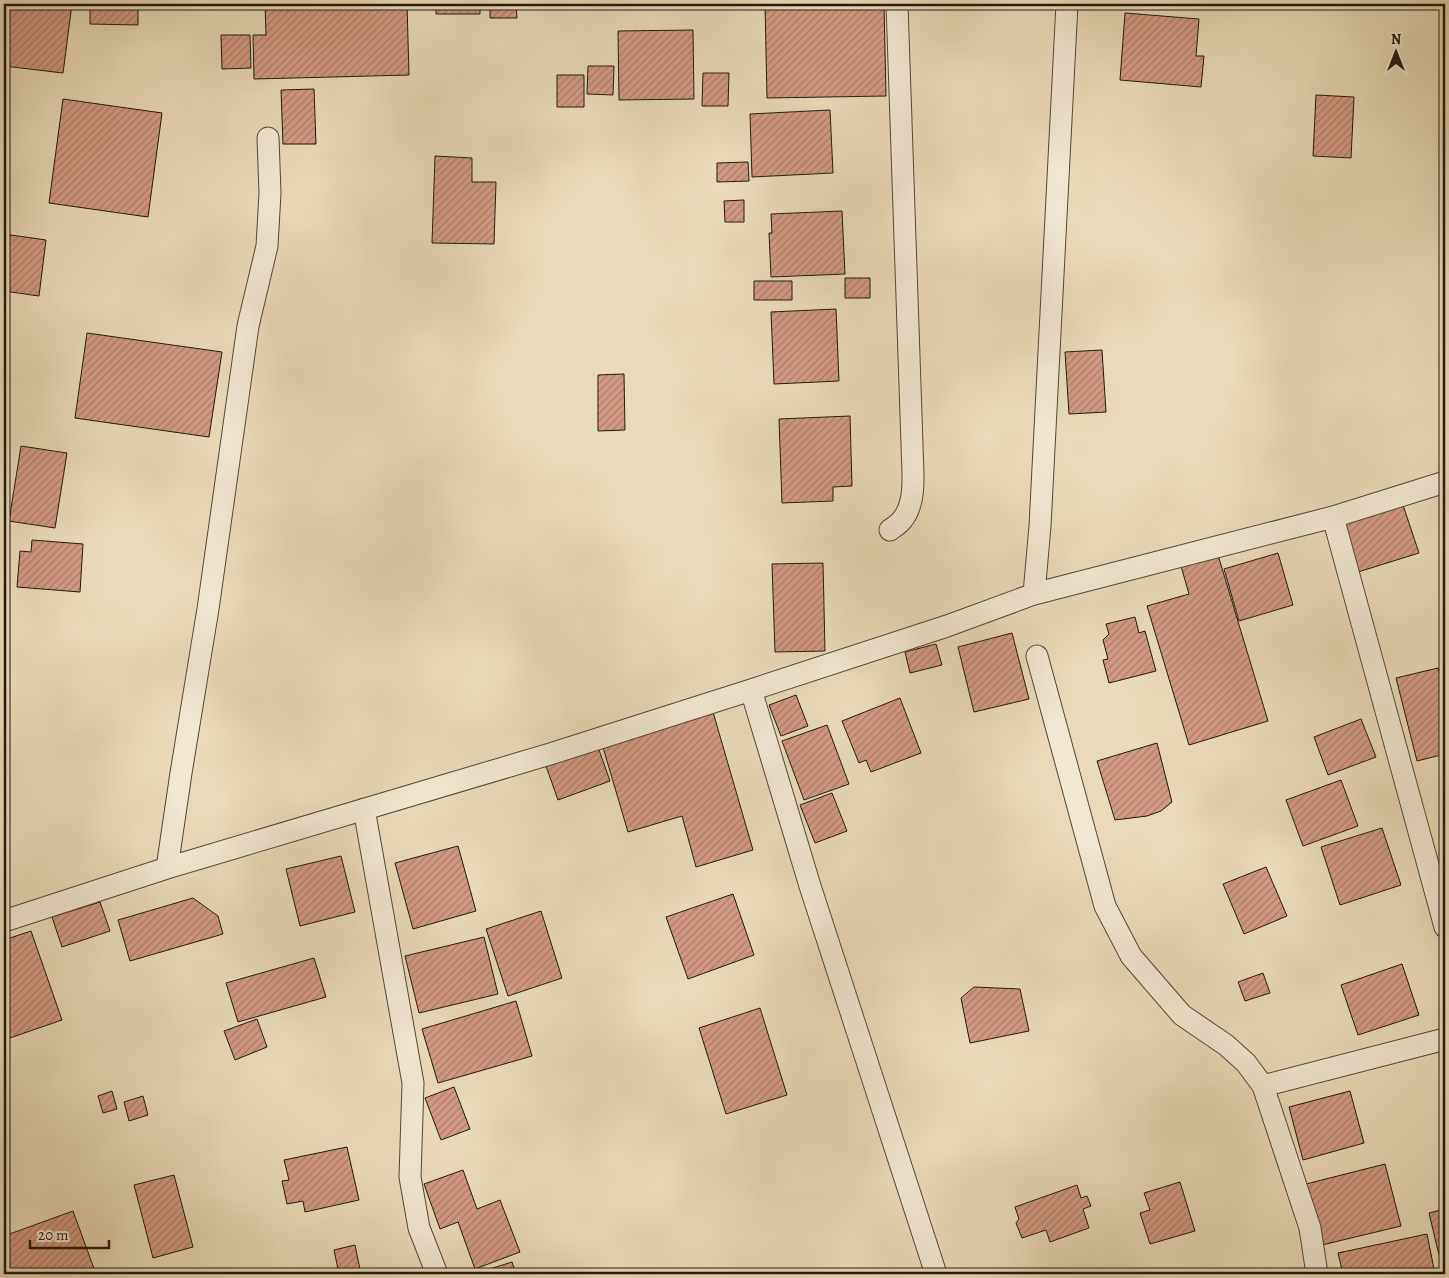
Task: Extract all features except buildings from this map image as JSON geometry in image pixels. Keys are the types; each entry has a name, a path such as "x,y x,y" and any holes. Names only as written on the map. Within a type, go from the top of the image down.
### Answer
{"street":[{"path":"890,530 902,521 909,508 912,490 897,4"},
{"path":"1034,594 1040,526 1067,4"},
{"path":"167,868 208,609 248,326 268,246 270,194 268,138"},
{"path":"4,921 167,868 541,756 751,690 947,626 1034,594 1332,517 1445,482"},
{"path":"1332,517 1445,927"},
{"path":"1037,656 1105,906 1131,956 1182,1014 1226,1045 1246,1063 1263,1086 1310,1228 1317,1274"},
{"path":"751,690 810,886 936,1274"},
{"path":"364,809 413,1083 410,1178 419,1228 437,1274"},
{"path":"1263,1086 1445,1039"}]}
